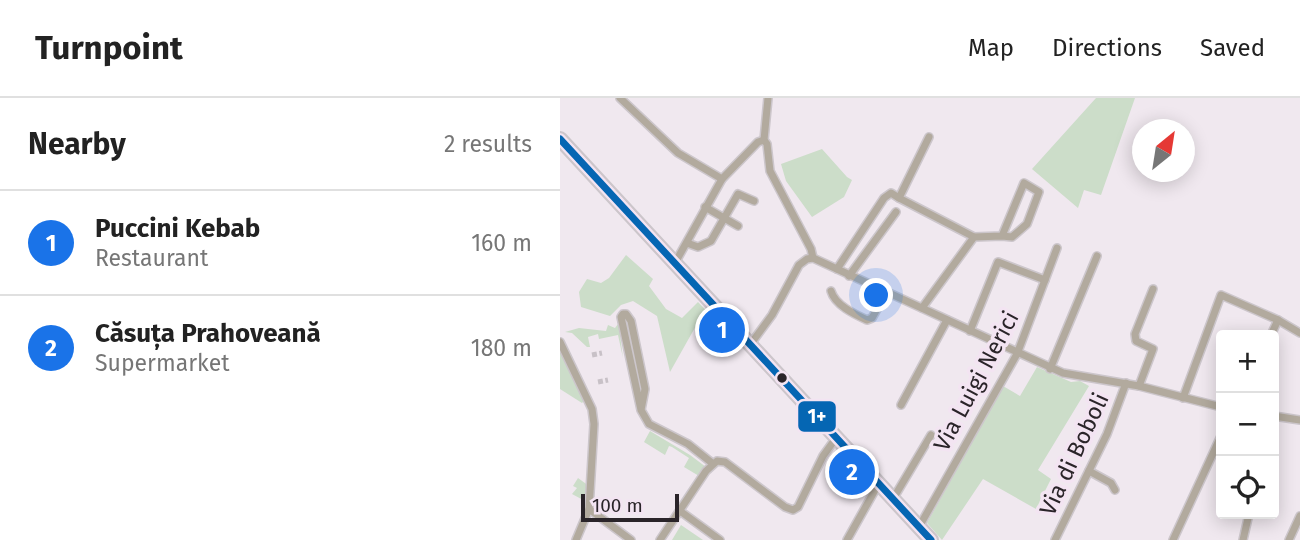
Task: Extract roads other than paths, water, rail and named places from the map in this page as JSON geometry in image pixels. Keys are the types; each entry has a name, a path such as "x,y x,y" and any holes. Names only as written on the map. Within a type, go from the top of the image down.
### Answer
{"main road":[{"path":"560,139 931,540"}],"street":[{"path":"620,98 678,153 722,179"},
{"path":"768,98 764,140 770,171 811,249 813,258"},
{"path":"900,198 929,137"},
{"path":"675,263 722,179 758,142 764,140"},
{"path":"837,269 884,198 891,194 974,237 1012,237 1027,224 1038,192 1036,188 1024,183 1002,236"},
{"path":"687,243 698,247 711,241 738,194 754,201"},
{"path":"705,207 738,226"},
{"path":"849,276 896,212"},
{"path":"922,308 974,237"},
{"name":"Via Luigi Nerici","path":"919,527 1017,354 1057,248"},
{"path":"1050,369 1097,256"},
{"path":"750,345 772,314 799,265 813,258 1050,369 1126,383 1216,406"},
{"path":"970,331 998,262 1045,279"},
{"path":"1139,386 1153,349 1136,341 1135,334 1153,289"},
{"path":"831,291 834,299 867,320 872,318 886,293"},
{"path":"1183,398 1221,295 1278,320 1300,333"},
{"path":"640,410 645,389 631,321 623,314 621,317 640,410 649,424 688,444 712,463"},
{"path":"901,405 947,320"},
{"path":"1273,330 1278,320"},
{"path":"560,342 592,409 594,424 589,509 576,540"},
{"name":"Via di Boboli","path":"1055,540 1107,434 1126,383"},
{"path":"1279,417 1300,420"},
{"path":"893,499 931,435"},
{"path":"660,540 712,463 717,461 725,462 785,507 793,510 798,507 823,456 836,438"},
{"path":"1173,540 1216,447"},
{"path":"1089,471 1111,483 1115,490"},
{"path":"847,540 878,484"},
{"path":"589,509 631,540"},
{"path":"680,511 720,540"},
{"path":"1289,540 1300,516"},
{"path":"1243,540 1248,519"}],"tunnel":[{"path":"592,355 602,353"},
{"path":"598,382 608,380"}],"place":[{"name":"Puccini Kebab","path":"722,330"},
{"name":"Căsuța Prahoveană","path":"852,472"}]}
